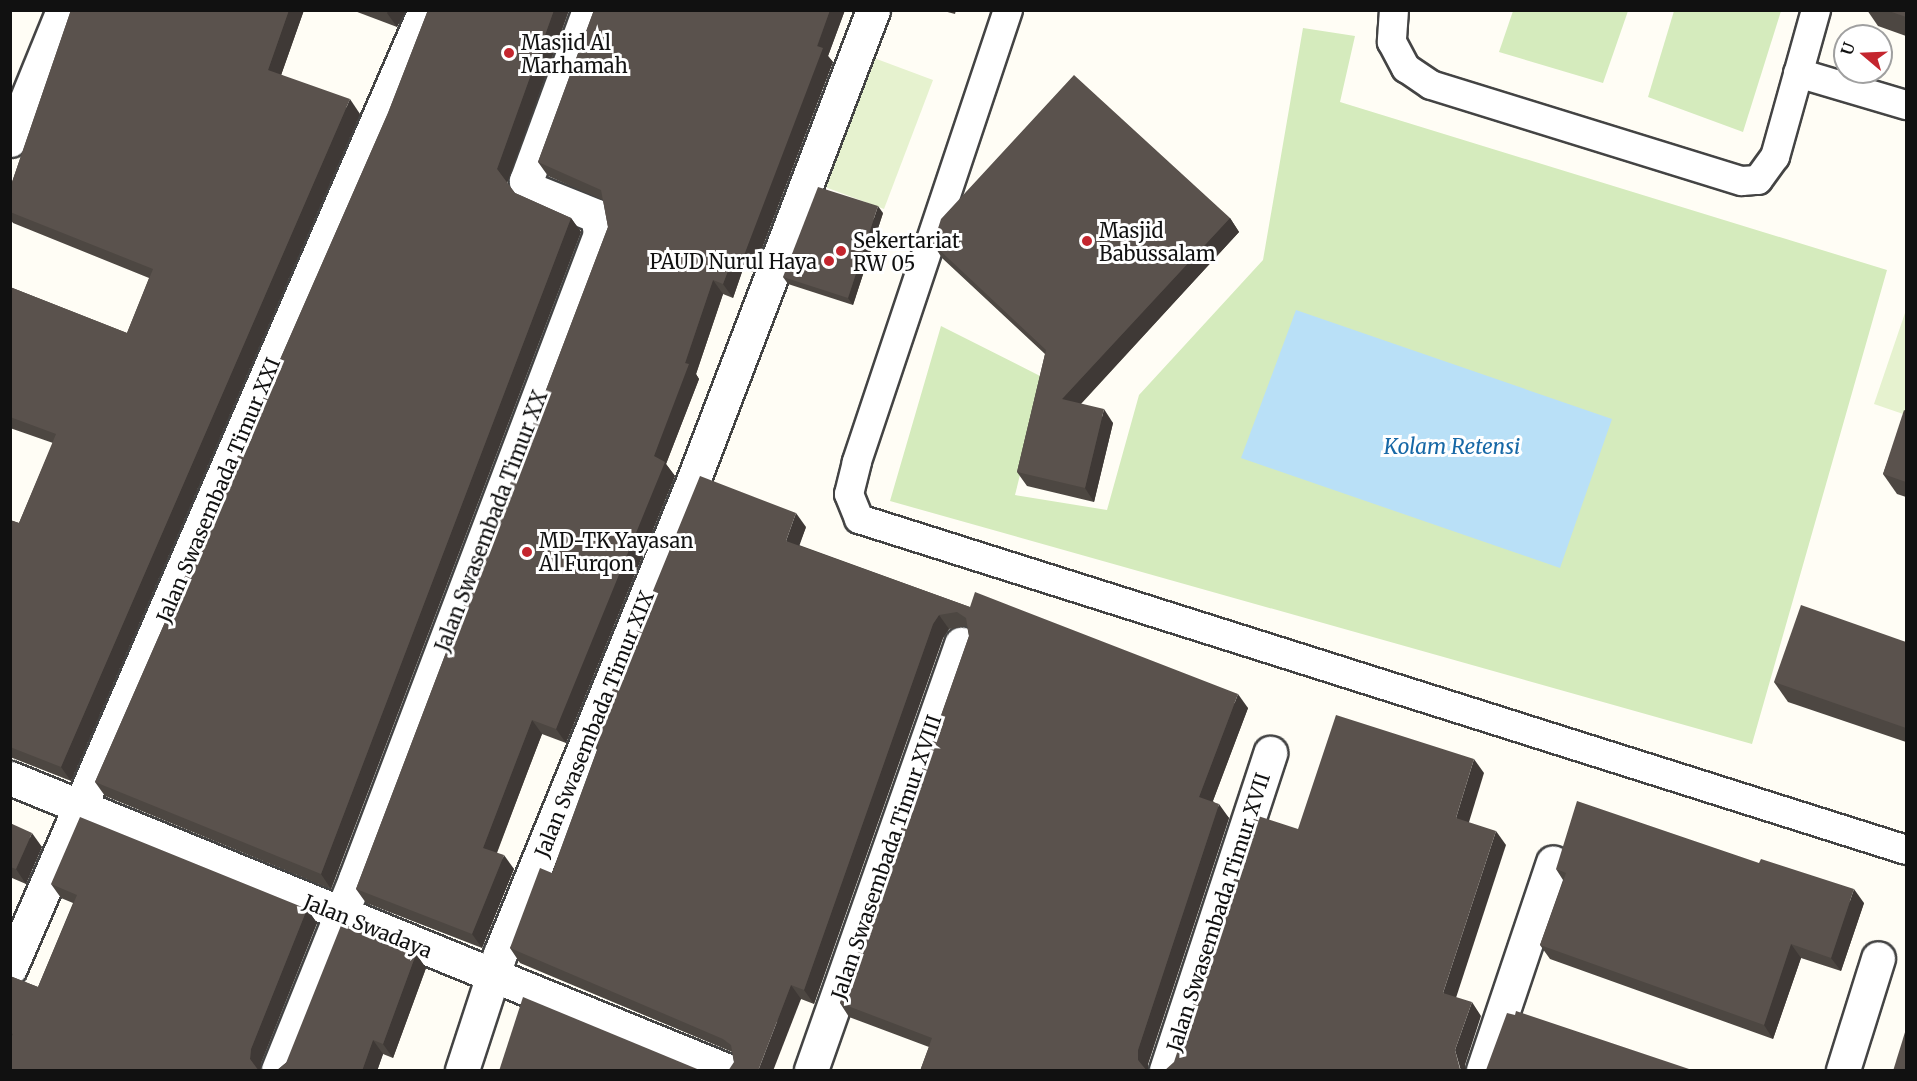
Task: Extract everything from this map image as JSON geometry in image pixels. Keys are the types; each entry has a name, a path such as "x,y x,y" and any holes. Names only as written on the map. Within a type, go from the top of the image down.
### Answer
{"street":[{"path":"10,140 63,10"},
{"name":"Jalan Swasembada Timur XXI","path":"10,968 82,810 425,10"},
{"name":"Jalan Swasembada Timur XX","path":"278,1071 340,915 600,234 597,216 532,190 526,181 588,10"},
{"name":"Jalan Swasembada Timur XIX","path":"462,1071 493,976 693,481 873,10"},
{"name":"Jalan Swasembada Timur XVIII","path":"811,1071 961,644"},
{"name":"Jalan Swasembada Timur XVII","path":"1166,1071 1270,753"},
{"name":"Jalan Swadaya","path":"10,778 82,810 726,1071"},
{"path":"1483,1071 1553,862"},
{"path":"1843,1071 1878,958"}],"lane":[{"path":"1008,10 857,462 849,494 859,519 1906,850"},
{"path":"1394,10 1392,42 1406,68 1431,85 1742,181 1758,180 1775,158 1816,10"},
{"path":"1798,73 1906,105"}],"green space":[{"path":"1513,11 1628,11 1603,83 1499,52"},
{"path":"1674,11 1781,11 1743,132 1648,97"},
{"path":"1303,28 1355,36 1340,102 1887,270 1752,744 890,501 941,326 1044,378 1015,495 1107,510 1139,395 1263,260"},
{"path":"874,58 933,80 884,209 825,187"},
{"path":"1906,310 1906,415 1874,404"}],"water":[{"name":"Kolam Retensi","path":"1296,310 1612,419 1560,568 1241,458"}],"building":[{"path":"71,10 289,10 268,70 350,99 61,767 10,747 10,520 19,523 56,434 10,417 10,287 127,333 153,269 10,212 10,188"},
{"path":"428,10 554,10 497,169 515,193 571,218 321,874 95,782 388,113"},
{"path":"594,10 830,10 817,46 823,48 743,258 734,255 723,284 713,280 685,363 689,364 654,456 665,462 556,729 532,720 483,848 504,855 472,934 356,889 608,227 601,190 538,162"},
{"path":"1886,10 1906,10 1906,17"},
{"name":"Masjid Babussalam","path":"1074,75 1230,218 1062,399 1104,409 1085,488 1017,472 1046,350 933,244 941,219"},
{"name":"Sekertariat RW 05","path":"818,187 878,206 848,298 783,277"},
{"path":"1904,410 1906,411 1906,482 1883,474"},
{"path":"700,476 796,513 786,541 970,607 975,592 1238,694 1199,797 1219,804 1138,1050 1138,1060 1147,1071 920,1071 932,1038 840,1003 969,636 966,618 957,612 939,615 933,624 804,990 791,985 758,1071 728,1071 734,1062 731,1045 723,1039 510,948 540,868 552,873 599,745 591,742"},
{"path":"1801,605 1906,642 1906,728 1774,682"},
{"path":"1336,715 1474,759 1456,818 1496,831 1443,993 1472,1002 1455,1050 1460,1069 1465,1071 1164,1071 1174,1062 1255,815 1298,829"},
{"path":"1577,801 1759,863 1761,859 1854,889 1831,958 1791,944 1764,1025 1540,945 1566,873 1556,869"},
{"path":"80,817 307,909 251,1049 250,1059 259,1071 10,1071 10,1040 13,1034 10,1033 10,976 38,987 77,895 51,884"},
{"path":"10,823 32,833 16,869 10,867"},
{"path":"342,923 416,954 383,1044 373,1040 362,1071 276,1071 286,1063"},
{"path":"523,997 702,1071 499,1071"},
{"path":"1516,1011 1695,1071 1484,1071 1507,1013 1515,1015"},
{"path":"1906,1029 1906,1071 1893,1071"}],"place":[{"name":"Masjid Al Marhamah","path":"509,53"},
{"name":"Masjid Babussalam","path":"1087,241"},
{"name":"Sekertariat RW 05","path":"841,251"},
{"name":"PAUD Nurul Haya","path":"829,261"},
{"name":"MD-TK Yayasan Al Furqon","path":"527,552"}]}
